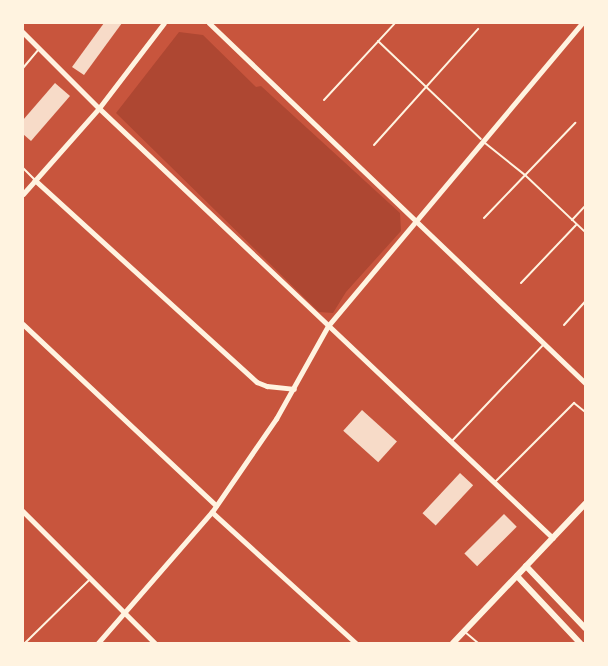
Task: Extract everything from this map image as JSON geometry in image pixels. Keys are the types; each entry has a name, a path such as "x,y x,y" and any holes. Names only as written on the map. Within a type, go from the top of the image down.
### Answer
{"main road":[{"path":"453,643 585,504"},
{"path":"526,566 585,628"},
{"path":"517,576 580,643"}],"street":[{"path":"23,194 99,108 163,23"},
{"path":"209,23 585,383"},
{"path":"98,643 212,512 294,389 328,326 582,23"},
{"path":"23,32 99,108 553,538"},
{"path":"35,180 257,382 294,389"},
{"path":"23,324 216,506"},
{"path":"23,511 155,643"},
{"path":"212,512 356,643"}],"lane":[{"path":"324,100 395,23"},
{"path":"374,145 478,29"},
{"path":"378,41 482,141 525,175 585,232"},
{"path":"23,68 40,48"},
{"path":"484,218 575,123"},
{"path":"23,168 35,180"},
{"path":"572,220 585,206"},
{"path":"521,283 577,225"},
{"path":"564,325 585,302"},
{"path":"450,443 544,344"},
{"path":"494,483 574,402 585,412"},
{"path":"25,643 89,579"},
{"path":"464,631 478,643"}],"shaded area":[{"path":"179,32 203,35 256,87 261,86 400,213 401,231 346,292 333,313 319,312 116,113"}],"building":[{"path":"104,23 122,23 84,75 72,67"},
{"path":"55,83 70,96 31,141 23,134 23,120"},
{"path":"362,410 397,441 378,462 343,431"},
{"path":"460,473 473,485 436,526 422,513"},
{"path":"504,514 517,527 477,566 464,554"}]}
